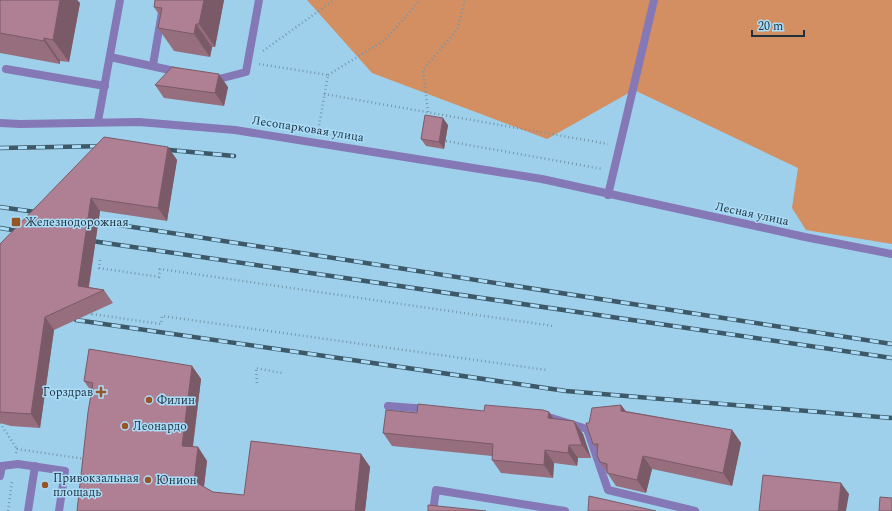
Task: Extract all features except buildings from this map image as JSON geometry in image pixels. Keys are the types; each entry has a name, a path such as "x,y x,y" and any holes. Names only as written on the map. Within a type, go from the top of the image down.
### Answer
{"street":[{"path":"98,121 120,0"},
{"path":"153,65 164,0"},
{"path":"205,76 219,79 246,72 259,0"},
{"path":"608,194 654,0"},
{"path":"110,57 185,73"},
{"path":"6,69 104,86"},
{"name":"Лесопарковая улица","path":"0,123 20,124 98,121 183,124 235,130 542,179 608,194"},
{"name":"Лесная улица","path":"608,194 805,237 892,254"},
{"path":"388,406 438,410"},
{"path":"537,413 587,429 608,490 694,511"},
{"path":"0,476 1,466 18,464 65,471 59,511"},
{"path":"28,511 35,466"},
{"path":"436,511 436,490 565,511"}],"path":[{"path":"248,62 334,0"},
{"path":"248,62 328,75 385,40 420,0"},
{"path":"428,112 423,70 458,30 465,0"},
{"path":"316,142 328,75"},
{"path":"324,94 611,144 610,151"},
{"path":"446,141 607,169"},
{"path":"100,260 99,268 159,277 160,269 553,326"},
{"path":"94,306 92,314 161,324 162,316 547,370"},
{"path":"257,383 256,368 282,373"},
{"path":"0,424 17,449"}],"shaded area":[{"path":"307,0 892,0 892,244 806,230 792,208 798,168 634,90 547,139 372,73"}],"railway":[{"path":"0,148 107,146"},
{"path":"159,149 234,156"},
{"path":"0,207 42,213"},
{"path":"87,220 892,344"},
{"path":"0,228 25,232"},
{"path":"85,240 892,358"},
{"path":"76,320 566,391 892,418"}],"place":[{"name":"Железнодорожная","path":"16,222"},
{"name":"Горздрав","path":"101,392"},
{"name":"Филин","path":"149,400"},
{"name":"Леонардо","path":"125,426"},
{"name":"Юнион","path":"148,480"},
{"name":"Привокзальная площадь","path":"45,485"}]}
